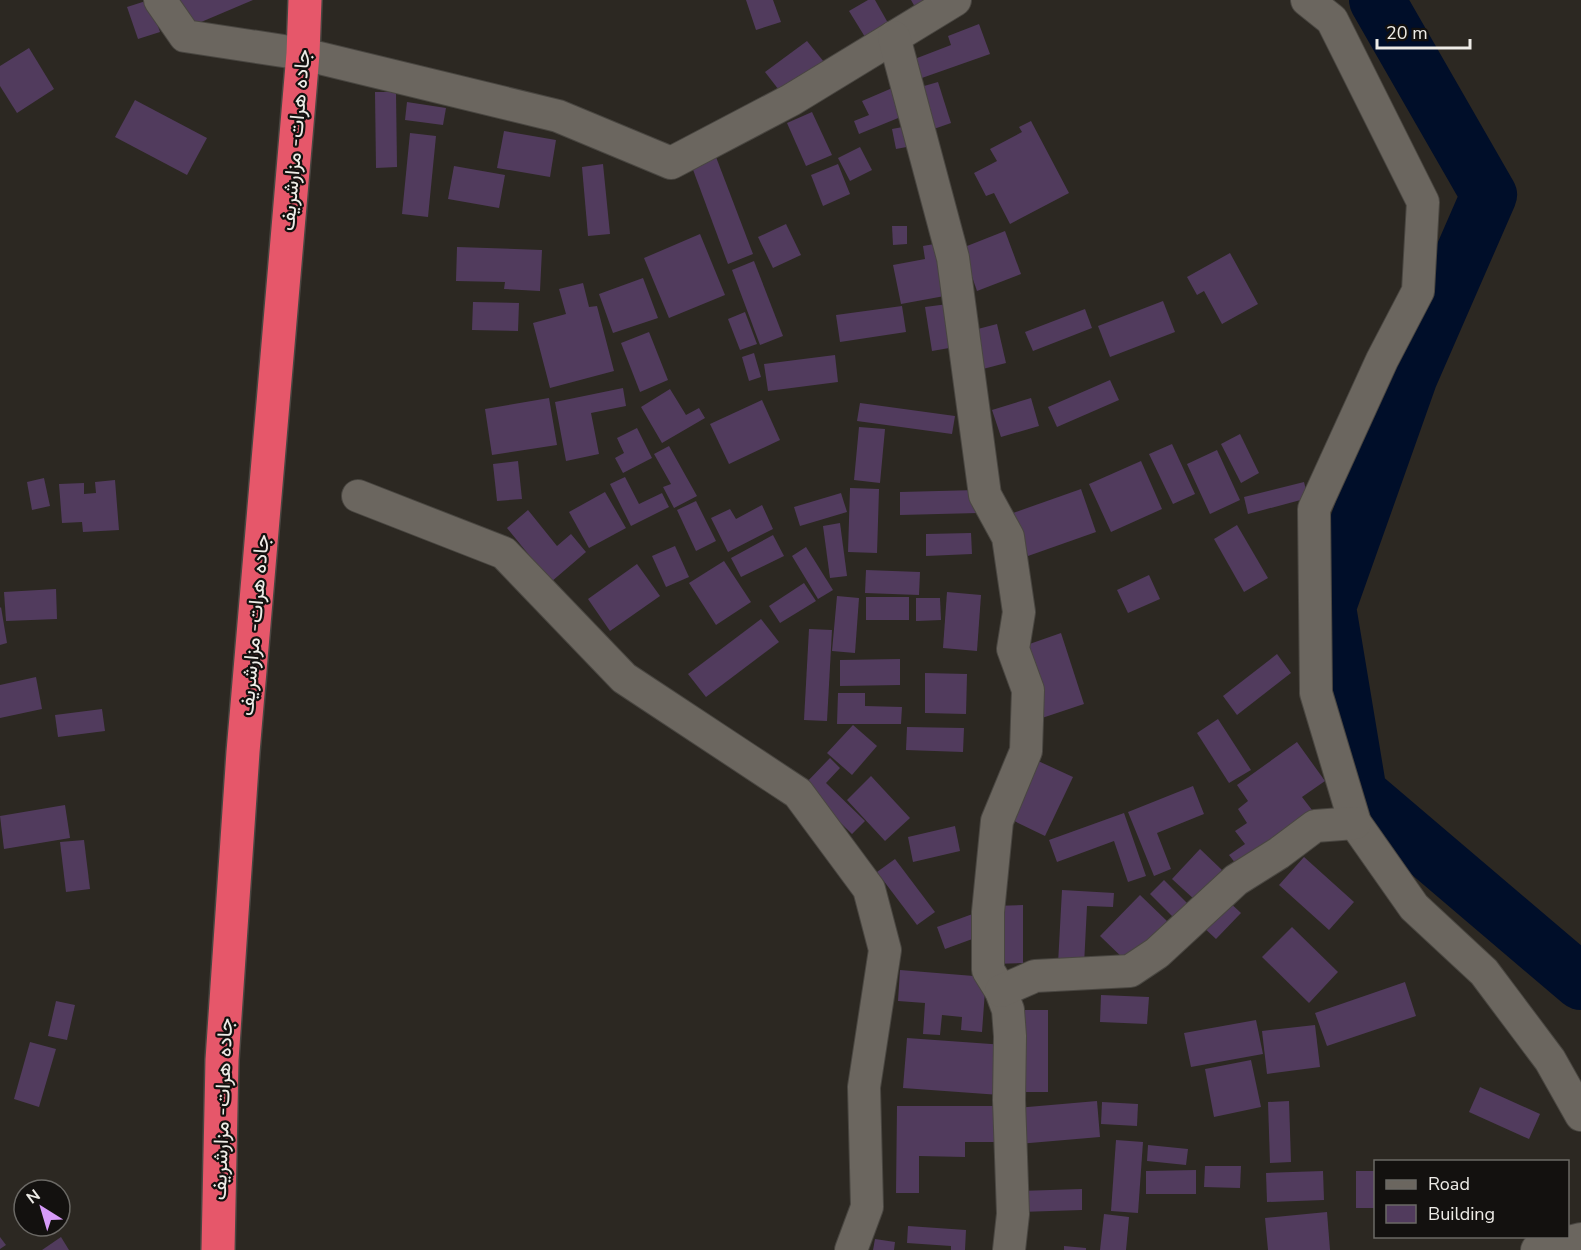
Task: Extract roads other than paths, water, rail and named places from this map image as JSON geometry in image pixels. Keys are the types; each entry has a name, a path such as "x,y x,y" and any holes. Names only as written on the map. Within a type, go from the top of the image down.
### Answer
{"highway":[{"name":"جاده هرات- مزارشریف","path":"218,1250 222,1060 243,752 303,54 305,0"}],"street":[{"path":"160,0 185,36 303,54 558,116 671,163 790,100 955,0"},
{"path":"1307,0 1332,20 1423,202 1418,291 1382,360 1314,508 1316,693 1355,823 1414,907 1484,972 1550,1060 1581,1114"},
{"path":"894,37 953,258 985,495 1008,537 1019,612 1013,649 1028,690 1026,751 997,821 988,912 988,970 1001,991 1008,1010 1010,1036 1009,1100 1013,1215 1009,1250"},
{"path":"358,496 504,553 624,678 798,793 869,889 885,950 864,1087 867,1207 851,1250"},
{"path":"1001,991 1035,976 1130,971 1158,953 1236,880 1279,853 1315,826 1355,823"},
{"path":"1537,1250 1581,1239"}],"waterway":[{"path":"1377,0 1489,195 1410,376 1328,607 1359,793 1581,982"}]}
